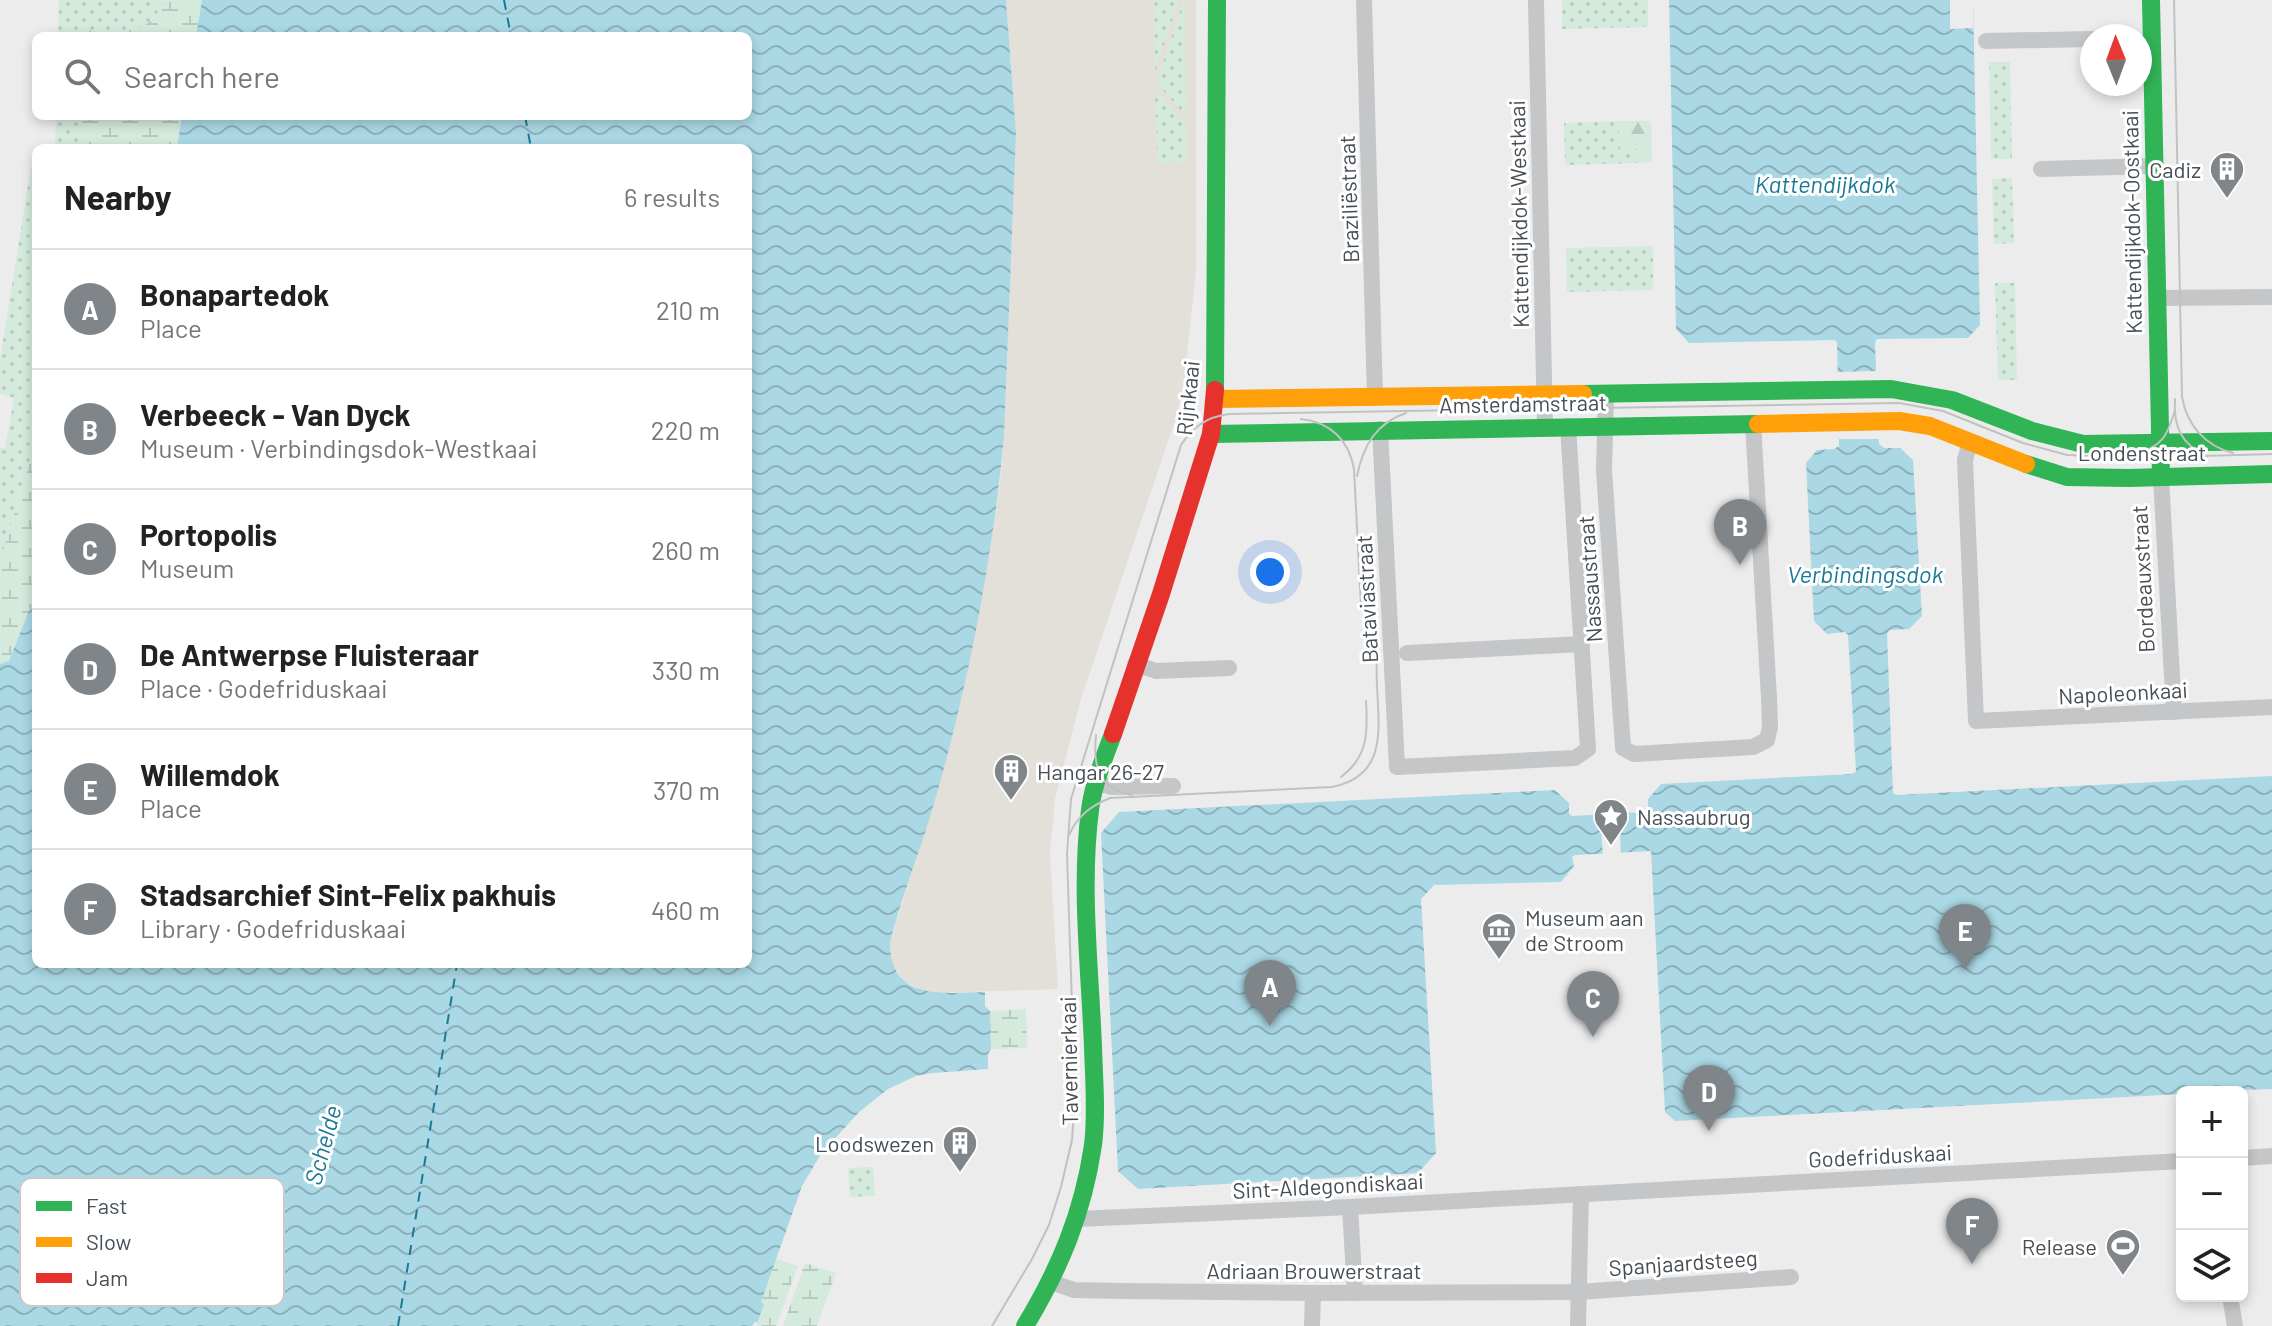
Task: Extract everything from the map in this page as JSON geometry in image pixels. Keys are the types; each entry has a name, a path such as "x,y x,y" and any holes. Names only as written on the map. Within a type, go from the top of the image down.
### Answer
{"street":[{"name":"Rijnkaai","path":"1097,783 1211,434 1215,399 1217,0"},
{"name":"Braziliëstraat","path":"1364,0 1375,398"},
{"name":"Kattendijkdok-Westkaai","path":"1536,0 1545,426"},
{"name":"Kattendijkdok-Oostkaai","path":"2148,24 2151,0"},
{"path":"1986,41 2080,39"},
{"name":"Kattendijkdok-Oostkaai","path":"2149,96 2160,443"},
{"path":"2041,169 2153,166"},
{"path":"2157,298 2272,297"},
{"name":"Amsterdamstraat","path":"1215,399 1836,390"},
{"name":"Londenstraat","path":"1836,390 1910,391 1952,400 2056,441 2083,444 2272,441"},
{"name":"Nassaustraat","path":"1606,394 1604,470 1623,748 1634,754 1753,747 1767,740 1769,698 1753,423"},
{"name":"Amsterdamstraat","path":"1211,434 1837,422"},
{"name":"Londenstraat","path":"1837,422 1922,424 2046,472 2067,477 2272,474"},
{"name":"Nassaustraat","path":"1568,426 1588,749 1575,758"},
{"name":"Bataviastraat","path":"1380,429 1397,767 1575,758"},
{"name":"Napoleonkaai","path":"1970,442 1965,460 1976,721 2272,707"},
{"name":"Bordeauxstraat","path":"2160,443 2174,712"},
{"name":"Nassaustraat","path":"1407,653 1582,644"},
{"path":"1135,664 1156,671 1229,668"},
{"path":"1097,783 1126,788 1173,786"},
{"name":"Tavernierkaai","path":"1025,1326 1051,1282 1077,1219 1088,1175 1095,1119 1086,873 1090,807 1097,783"},
{"path":"2248,1158 2272,1156"},
{"name":"Godefriduskaai","path":"1581,1194 2176,1161"},
{"path":"1578,1326 1581,1194"},
{"name":"Sint-Aldegondiskaai","path":"1077,1219 1581,1194"},
{"path":"1350,1207 1355,1293"},
{"name":"Spanjaardsteeg","path":"1579,1292 1791,1277"},
{"name":"Adriaan Brouwerstraat","path":"1051,1282 1074,1290 1121,1291 1579,1292"},
{"path":"1312,1326 1313,1293"},
{"path":"2231,1302 2235,1326"}],"shaded area":[{"path":"1006,0 1196,0 1196,273 1177,415 1081,699 1055,799 1050,854 1058,989 937,993 923,991 903,980 892,964 890,942 931,813 966,674 1000,482 1016,133"}],"green space":[{"path":"59,0 165,0 150,21 130,30 58,32"},
{"path":"165,0 202,0 197,32 81,32 130,30 149,22"},
{"path":"1154,0 1179,0 1155,72"},
{"path":"1184,0 1186,116 1159,86 1158,78"},
{"path":"1562,0 1648,0 1648,27 1562,29"},
{"path":"1989,62 2010,62 2012,159 1991,159"},
{"path":"1155,94 1159,94 1186,123 1186,162 1158,163"},
{"path":"56,120 80,120 80,144 55,144"},
{"path":"80,120 181,120 178,144 80,144"},
{"path":"1619,121 1620,149 1637,149 1637,163 1565,165 1564,123"},
{"path":"1619,121 1651,121 1652,162 1637,163 1637,149 1620,149"},
{"path":"32,167 32,455 0,561 0,448 5,449 14,398 0,394 0,360"},
{"path":"2012,178 2014,243 1994,244 1992,179"},
{"path":"1653,246 1653,290 1567,292 1566,248"},
{"path":"1995,283 2015,283 2017,380 1998,380"},
{"path":"32,455 32,603 9,661 0,664 0,561"},
{"path":"1026,1009 1027,1048 991,1049 990,1011"},
{"path":"873,1167 875,1196 850,1197 848,1168"},
{"path":"776,1259 798,1266 776,1326 757,1326 764,1304 761,1302"},
{"path":"805,1263 836,1273 817,1326 783,1326"}],"water":[{"name":"Schelde","path":"202,0 1006,0 1016,133 1004,437 999,485 985,580 956,721 931,814 890,942 892,961 899,975 909,984 936,992 985,992 985,1006 990,1011 988,1069 916,1076 888,1089 859,1112 821,1154 802,1186 761,1302 764,1304 757,1324 756,1321 752,1326 0,1326 0,664 9,661 32,603 32,968 752,968 752,144 178,144 181,120 752,120 752,32 197,32"},
{"path":"1669,0 1973,0 1980,325 1968,338 1877,339 1875,343 1879,444 1884,448 1900,448 1913,460 1922,616 1909,629 1890,630 1887,634 1893,793 2272,776 2272,1089 2176,1086 2176,1094 1675,1121 1665,1112 1651,851 1575,855 1572,857 1574,866 1561,882 1434,885 1421,899 1436,1153 1418,1173 1138,1189 1118,1171 1101,833 1119,812 1555,790 1569,803 1569,814 1572,816 1645,812 1648,810 1648,799 1661,784 1856,772 1848,635 1845,632 1827,634 1814,621 1806,463 1817,450 1839,446 1837,342 1689,343 1676,329"}],"pier":[{"path":"1950,0 1973,0 1973,28 1950,29"},
{"path":"1880,371 1882,439 1836,439 1834,372"},
{"name":"Nassaubrug","path":"1619,812 1621,856 1603,857 1600,813"}],"ferry route":[{"path":"504,0 510,32"},
{"path":"526,120 530,144"},
{"path":"398,1326 456,968"}],"tram line":[{"path":"2174,0 2182,397 2188,417 2199,433 2214,445 2233,453"},
{"path":"2175,399 2181,434 2191,447 2207,457"},
{"path":"992,1326 1049,1225 1072,1140 1075,1096 1067,854 1071,799 1181,445 1201,424 1229,414 1899,403 1943,411 2023,443 2067,455 2134,458 2272,454"},
{"path":"2135,455 2152,448 2162,439 2175,410"},
{"path":"1357,476 1372,437 1387,423 1406,413"},
{"path":"1301,419 1329,428 1348,449 1354,469 1361,606"},
{"path":"1069,835 1086,812 1110,798 1332,787 1363,773 1376,749 1379,719 1375,642 1361,594"},
{"path":"1341,777 1357,761 1364,743 1366,701"},
{"path":"1096,735 1095,756 1104,781 1120,792 1132,795"}],"traffic: fast":[{"path":"1215,390 1217,0"},
{"path":"2151,0 2161,477"},
{"path":"1583,394 1891,389 1952,400 2032,431 2083,444 2272,441"},
{"path":"1211,434 1758,424"},
{"path":"2026,464 2067,477 2272,474"},
{"path":"1025,1326 1049,1283 1068,1239 1083,1194 1093,1145 1095,1096 1087,928 1087,839 1094,791 1113,734"}],"traffic: slow":[{"path":"1215,399 1583,394"},
{"path":"1758,424 1899,421 1930,426 2026,464"}],"traffic: jam":[{"path":"1113,734 1211,434 1215,390"}],"place":[{"name":"Cadiz","path":"2227,200"},
{"name":"Verbeeck - Van Dyck","path":"1740,565"},
{"name":"Hangar 26-27","path":"1011,802"},
{"name":"Nassaubrug","path":"1611,847"},
{"name":"Museum aan de Stroom","path":"1499,961"},
{"name":"Willemdok","path":"1965,970"},
{"name":"Bonapartedok","path":"1270,1026"},
{"name":"Portopolis","path":"1593,1037"},
{"name":"De Antwerpse Fluisteraar","path":"1709,1131"},
{"name":"Loodswezen","path":"960,1174"},
{"name":"Stadsarchief Sint-Felix pakhuis","path":"1972,1264"},
{"name":"Release","path":"2123,1277"}],"water label":[{"name":"Kattendijkdok","path":"1825,183"},
{"name":"Verbindingsdok","path":"1865,573"}]}
